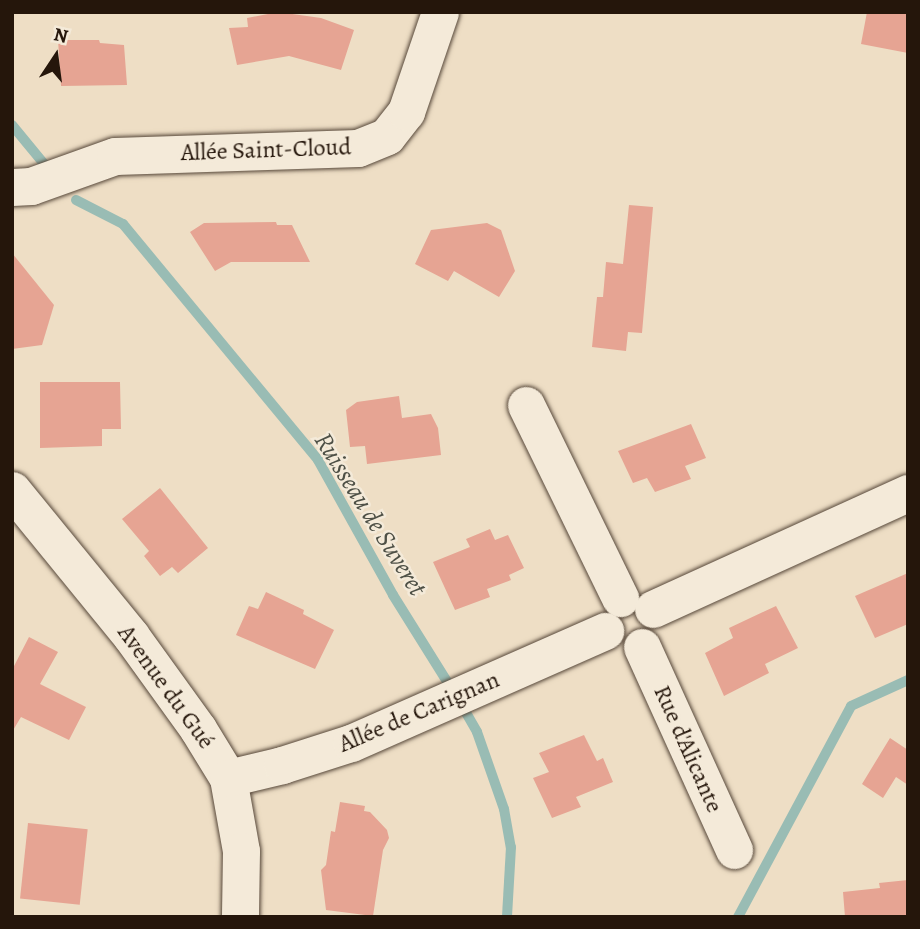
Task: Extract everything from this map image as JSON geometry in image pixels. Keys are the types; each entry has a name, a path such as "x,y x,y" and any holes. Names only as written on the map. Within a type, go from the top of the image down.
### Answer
{"street":[{"name":"Allée Saint-Cloud","path":"12,187 31,186 115,156 358,148 387,136 406,112 440,12"},
{"path":"526,405 636,604 657,617 654,635 642,647 624,649 609,640 604,616 636,604 908,493"},
{"name":"Avenue du Gué","path":"12,490 131,636 198,729 228,778 241,851 240,917"},
{"name":"Allée de Carignan","path":"228,778 282,765 351,743 605,631"},
{"name":"Rue d'Alicante","path":"642,647 734,850"}],"building":[{"path":"278,12 321,18 354,30 341,70 289,56 237,65 229,28 248,27 247,18"},
{"path":"867,12 908,12 908,53 861,44"},
{"path":"58,40 99,40 100,43 124,45 127,85 61,86"},
{"path":"629,205 653,207 642,333 628,332 626,351 592,347 597,297 603,297 606,262 623,264"},
{"path":"276,222 277,225 292,225 310,262 231,262 215,271 190,232 204,223"},
{"path":"487,223 501,230 515,271 499,297 454,271 448,281 415,264 431,230"},
{"path":"12,253 54,305 42,345 12,349"},
{"path":"40,382 120,382 121,429 102,429 102,446 40,448"},
{"path":"399,396 402,418 431,414 438,428 441,455 367,464 365,446 350,447 346,410 357,402"},
{"path":"691,424 706,458 685,466 691,479 655,492 647,478 633,483 618,451"},
{"path":"160,488 208,548 178,573 172,567 160,576 144,556 149,551 122,519"},
{"path":"490,529 495,540 508,535 524,568 509,575 511,580 487,589 490,597 455,610 433,562 470,547 466,539"},
{"path":"908,573 908,624 875,638 855,596"},
{"path":"266,592 304,610 303,614 334,630 315,669 236,635 249,606 258,609"},
{"path":"776,606 798,648 765,664 769,673 724,696 705,653 733,638 729,628"},
{"path":"29,637 58,652 40,684 86,707 69,740 21,717 12,732 12,670"},
{"path":"584,735 597,761 603,758 613,782 576,797 581,807 552,818 533,778 549,772 539,753"},
{"path":"890,738 908,750 908,785 896,777 883,798 862,784"},
{"path":"340,802 365,806 364,811 370,812 387,830 389,838 383,850 373,916 326,910 321,870 326,865 331,831 335,832"},
{"path":"28,823 88,829 80,905 20,899"},
{"path":"908,880 908,917 845,917 843,892 880,888 879,883"}],"waterway":[{"name":"Ruisseau de Suveret","path":"12,125 45,165"},
{"name":"Ruisseau de Suveret","path":"76,200 123,224 318,460 393,595 453,691"},
{"path":"738,917 851,706 908,680"},
{"name":"Ruisseau de Suveret","path":"461,704 477,732 504,809 511,847 507,917"}]}
